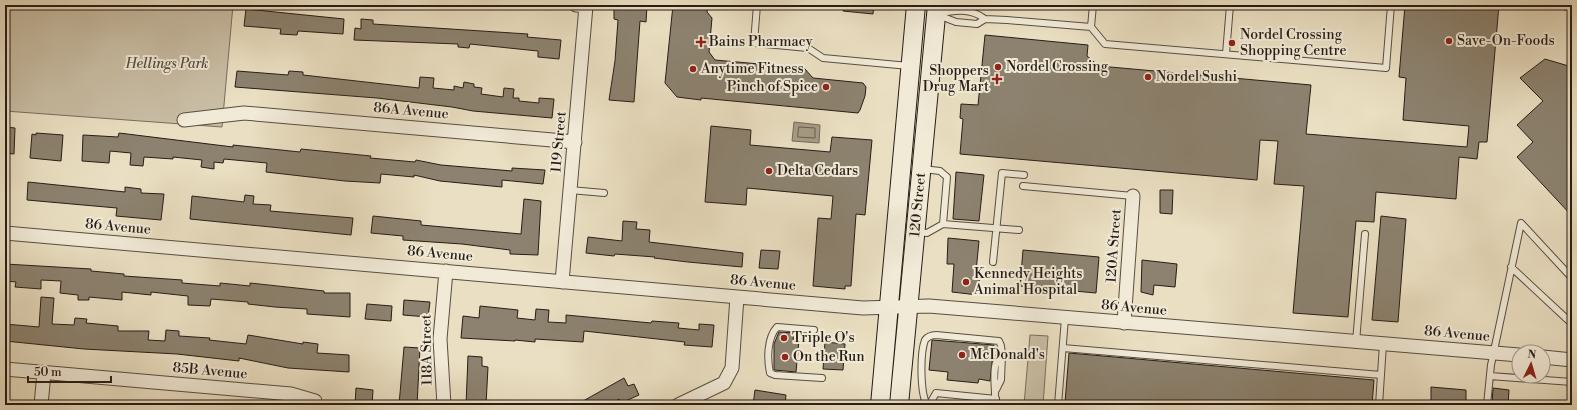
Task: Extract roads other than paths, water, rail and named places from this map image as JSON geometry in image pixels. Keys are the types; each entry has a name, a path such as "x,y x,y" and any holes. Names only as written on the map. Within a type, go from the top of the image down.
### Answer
{"main road":[{"name":"120 Street","path":"880,405 916,5"},
{"name":"120 Street","path":"899,405 936,9"},
{"path":"911,66 916,70 919,80 918,115 925,124"}],"street":[{"name":"119 Street","path":"562,282 575,142 581,5"},
{"name":"86A Avenue","path":"184,120 244,113 575,142"},
{"name":"120A Street","path":"1124,323 1133,196"},
{"name":"86 Avenue","path":"5,233 863,308 929,306 1511,354"},
{"name":"118A Street","path":"444,405 440,339 446,271"},
{"path":"678,405 724,383 729,377 732,368 737,297"},
{"path":"1551,358 1572,360"},
{"name":"85B Avenue","path":"5,369 291,394 315,401"},
{"path":"42,405 44,373"}],"lane":[{"path":"757,5 754,43 808,48 823,58 911,66"},
{"path":"1093,5 1091,27 1105,44 1386,68 1391,5"},
{"path":"1226,54 1230,5"},
{"path":"936,9 977,13 985,19 1091,27"},
{"path":"936,9 956,22 977,24 985,19"},
{"path":"920,169 940,171 946,177 943,224"},
{"path":"993,262 1002,173 1024,175"},
{"path":"1023,186 1133,196"},
{"path":"570,190 604,193"},
{"path":"1487,405 1493,353 1521,223 1572,278"},
{"path":"914,232 927,233 943,224 1019,230"},
{"path":"1356,342 1365,234"},
{"path":"1511,267 1569,321"},
{"path":"1058,405 1065,318"},
{"path":"814,330 777,327 771,334 768,365 770,373 775,375 822,378"},
{"path":"936,334 999,341 1002,345 1001,380 996,390 995,402 936,393 928,405 924,399 921,381 926,340 930,336 936,334"},
{"path":"1379,405 1383,344"},
{"path":"1063,348 1381,375"},
{"path":"1490,376 1572,382"}],"water":[{"path":"794,122 820,125 819,143 792,141"}],"railway":[{"path":"1561,5 1572,16"}],"place":[{"name":"Save-On-Foods","path":"1449,41"},
{"name":"Bains Pharmacy","path":"701,42"},
{"name":"Nordel Crossing Shopping Centre","path":"1232,43"},
{"name":"Nordel Crossing","path":"998,67"},
{"name":"Anytime Fitness","path":"693,69"},
{"name":"Nordel Sushi","path":"1148,77"},
{"name":"Shoppers Drug Mart","path":"997,79"},
{"name":"Pinch of Spice","path":"826,87"},
{"name":"Delta Cedars","path":"769,171"},
{"name":"Kennedy Heights Animal Hospital","path":"966,282"},
{"name":"Triple O's","path":"784,338"},
{"name":"McDonald's","path":"962,355"},
{"name":"On the Run","path":"785,357"}],"park label":[{"name":"Hellings Park","path":"167,64"}]}
